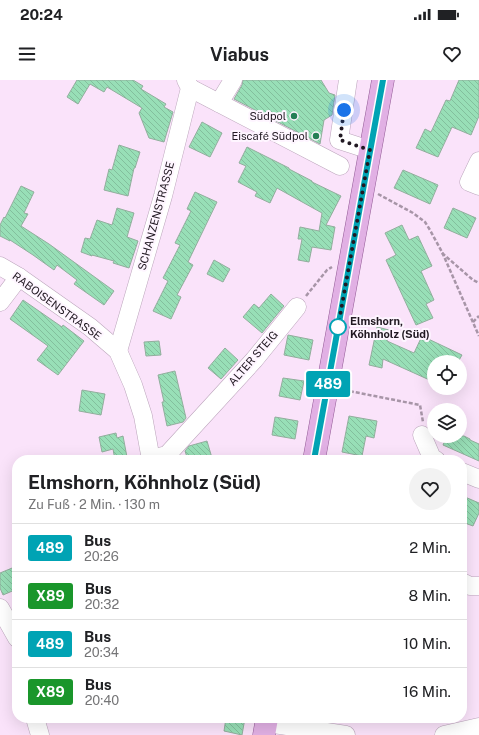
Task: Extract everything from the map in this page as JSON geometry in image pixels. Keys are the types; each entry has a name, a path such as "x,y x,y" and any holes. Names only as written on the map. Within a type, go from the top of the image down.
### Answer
{"main road":[{"path":"315,455 383,80"}],"street":[{"path":"219,103 233,80"},
{"path":"348,80 340,140 370,150"},
{"path":"188,84 219,103 340,166"},
{"name":"SCHANZENSTRASSE","path":"118,351 163,196 188,84"},
{"path":"479,161 469,182 479,186"},
{"name":"RABOISENSTRASSE","path":"0,266 19,277 90,327 118,351 133,385 143,416 150,455"},
{"path":"0,302 19,277"},
{"name":"ALTER STEIG","path":"167,455 254,360 297,307"},
{"path":"422,435 431,455"},
{"path":"467,474 479,479"},
{"path":"467,584 479,586"},
{"path":"0,608 12,629"},
{"path":"36,723 40,735"},
{"path":"266,725 346,735"},
{"path":"444,735 479,727"}],"path":[{"path":"364,186 413,213 419,217 430,230 442,252 479,336"},
{"path":"297,307 328,270 352,251"},
{"path":"442,252 479,284"},
{"path":"473,322 479,316"},
{"path":"328,387 420,405 423,421 422,435"}],"building":[{"path":"77,80 133,80 143,86 141,89 166,104 164,107 173,112 164,142 149,138 139,113 142,108 107,87 104,92 90,84 78,104 67,97"},
{"name":"Südpol","path":"243,80 321,80 329,93 335,95 332,115 324,120 320,144 234,99 242,85"},
{"path":"459,80 479,80 479,116 471,135 452,127 438,157 416,148 425,129 431,132 446,100 450,101"},
{"path":"202,122 222,133 210,157 189,147"},
{"path":"119,145 140,152 134,168 128,196 104,190 109,169 112,170"},
{"path":"247,147 341,196 326,225 335,227 331,250 312,247 309,262 298,260 302,239 298,239 300,227 319,231 322,213 277,188 270,203 255,196 257,192 238,182 246,166 239,163"},
{"path":"403,170 438,185 430,204 394,188"},
{"path":"21,186 34,192 24,213 28,214 21,226 49,244 114,291 104,305 74,284 77,280 57,265 54,270 10,240 0,236 0,225"},
{"path":"195,192 217,202 188,262 193,265 177,295 181,297 171,319 153,311 168,281 163,278 180,245 175,243 191,211 187,209"},
{"path":"117,208 134,213 127,237 138,241 129,268 113,263 114,261 81,252 85,238 90,239 97,220 112,225"},
{"path":"453,208 476,218 467,238 444,228"},
{"path":"402,225 409,240 418,236 432,266 421,271 434,300 426,304 433,318 416,325 386,260 396,255 385,233"},
{"path":"214,260 230,269 223,282 207,274"},
{"path":"271,294 284,306 262,333 243,317 254,304 259,308"},
{"path":"23,300 62,327 63,325 84,341 58,375 37,360 48,346 10,319"},
{"path":"377,327 389,330 387,341 414,353 422,336 462,355 427,355 427,379 383,359 382,368 369,365"},
{"path":"288,335 313,340 309,360 284,355"},
{"path":"159,341 161,355 146,356 144,342"},
{"path":"225,348 238,360 221,379 208,368"},
{"path":"175,371 186,418 183,422 167,426 162,402 164,402 158,375"},
{"path":"283,378 304,381 300,400 279,396"},
{"path":"82,390 105,394 101,415 79,411"},
{"path":"349,416 377,421 374,438 366,436 362,455 342,452"},
{"path":"275,417 298,421 295,439 272,435"},
{"path":"116,433 117,438 123,436 127,455 114,455 113,449 102,452 99,437"},
{"path":"467,438 479,444 479,461 443,445 444,443 467,443"},
{"path":"207,441 211,455 186,455 185,451 189,446"},
{"path":"467,498 479,503 479,513 473,526 467,524"},
{"path":"12,568 12,591 3,595 0,588 0,573"},
{"path":"225,723 244,723 242,735 224,731"}],"bus line":[{"name":"489","path":"315,455 383,80"}],"place":[{"name":"Südpol","path":"294,116"},
{"name":"Eiscafé Südpol","path":"316,136"},
{"name":"Elmshorn, Köhnholz (Süd)","path":"338,327"}],"route":[{"path":"338,327 370,150 340,140 344,110"}]}
